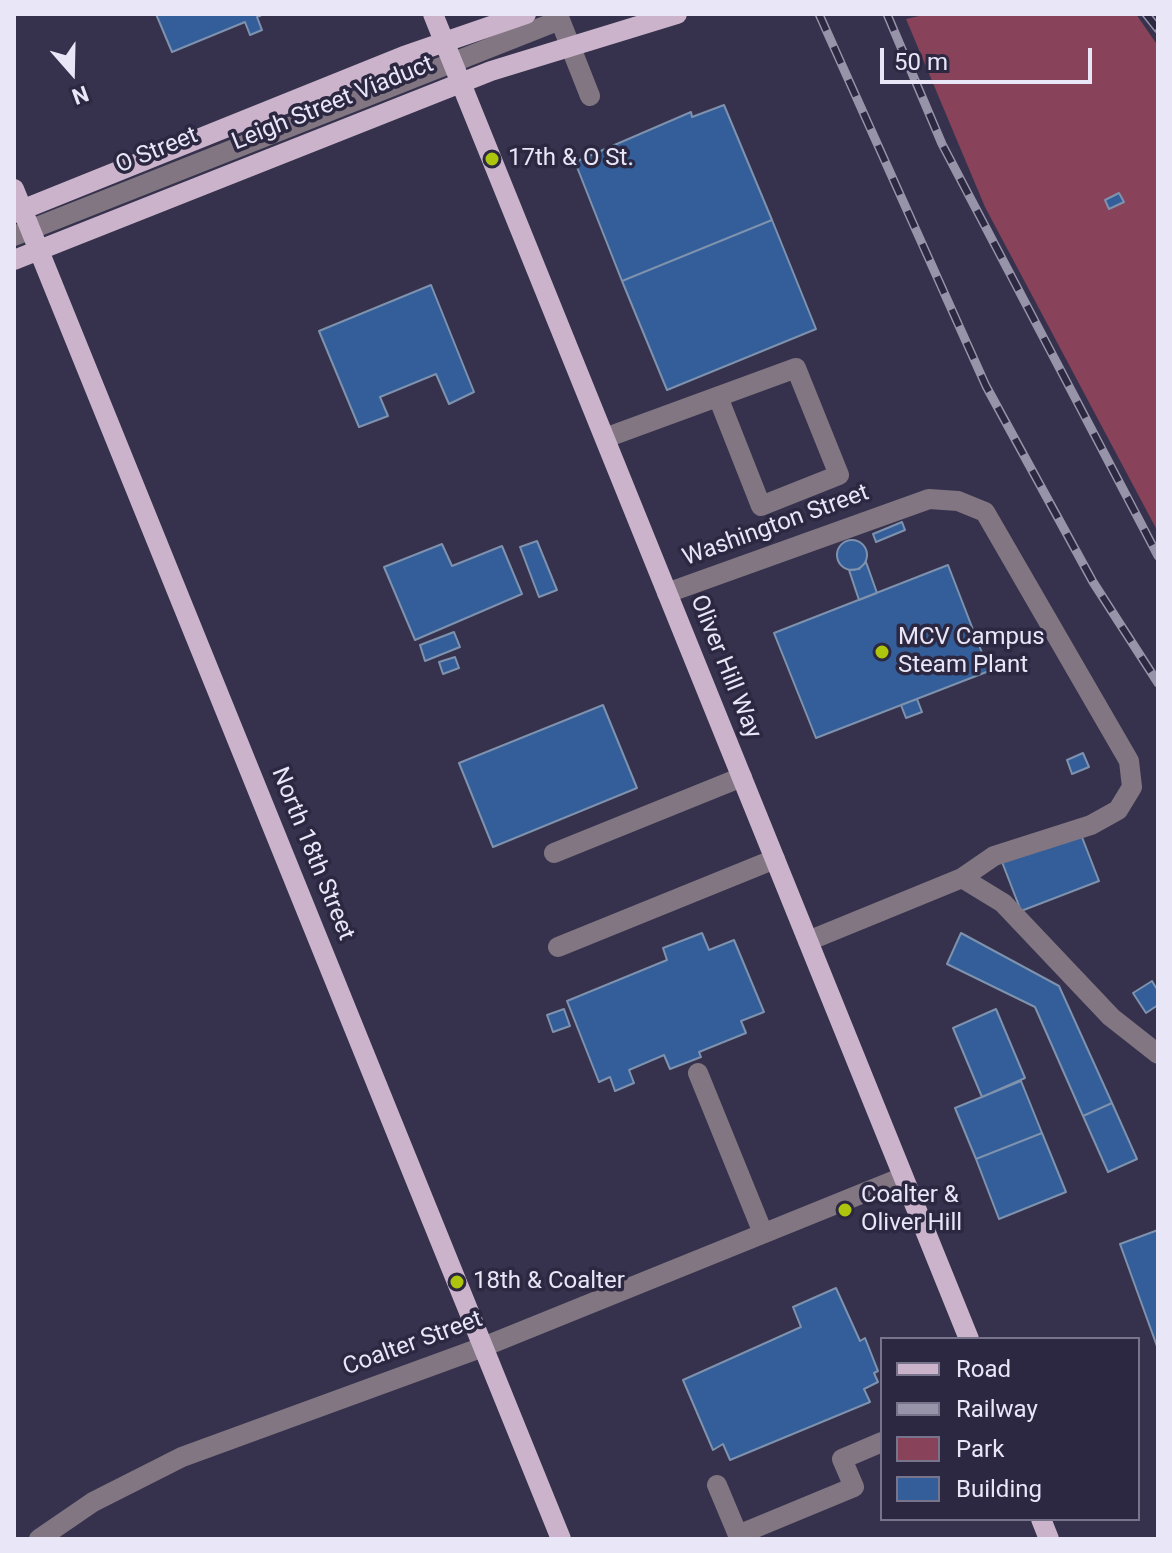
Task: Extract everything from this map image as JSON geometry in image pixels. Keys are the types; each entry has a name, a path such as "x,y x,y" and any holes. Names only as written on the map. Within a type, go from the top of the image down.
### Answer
{"main road":[{"name":"Oliver Hill Way","path":"433,14 968,1337"},
{"name":"Leigh Street Viaduct","path":"14,213 404,56 526,14"},
{"name":"Leigh Street Viaduct","path":"14,260 491,71 677,14"},
{"name":"North 18th Street","path":"14,189 22,233 561,1539"}],"street":[{"name":"O Street","path":"22,233 559,17"},
{"path":"559,17 590,96"},
{"path":"605,438 796,368 839,475 761,506 718,397"},
{"name":"Washington Street","path":"667,593 929,499 958,501 985,512 1129,761 1132,787 1118,810 1091,825 994,856 962,878 808,941"},
{"path":"554,853 742,777"},
{"path":"558,947 775,859"},
{"path":"962,878 1003,903 1111,1017 1158,1054"},
{"path":"698,1073 763,1233"},
{"name":"Coalter Street","path":"39,1539 93,1502 182,1457 483,1347 903,1177"},
{"path":"717,1485 738,1535 854,1487 842,1459 880,1443"}],"green space":[{"path":"928,14 1136,14 1158,46 1158,532 985,207 906,19"}],"building":[{"path":"156,14 264,14 257,17 262,30 250,35 245,22 172,52"},
{"path":"724,105 772,220 622,281 575,162 691,112 692,117"},
{"path":"1119,193 1124,202 1109,209 1105,200"},
{"path":"772,220 816,329 667,390 622,281"},
{"path":"431,285 474,392 449,404 436,374 380,397 388,416 359,427 319,331"},
{"path":"902,522 905,530 876,542 873,534"},
{"path":"852,540 863,544 867,555 863,566 852,570 841,566 837,555 841,544"},
{"path":"537,541 557,590 539,597 520,547"},
{"path":"442,544 452,566 502,546 522,594 415,640 384,567"},
{"path":"866,562 877,593 859,600 849,570 859,569"},
{"name":"MCV Campus Steam Plant","path":"948,565 989,671 816,738 774,633"},
{"path":"454,632 460,647 425,661 420,645"},
{"path":"455,657 459,668 443,674 439,662"},
{"path":"917,699 922,712 906,718 901,705"},
{"path":"603,705 637,788 493,847 459,763"},
{"path":"1083,753 1089,767 1072,774 1067,760"},
{"path":"1080,832 1099,881 1021,911 1002,862"},
{"path":"702,933 709,950 734,940 764,1012 741,1021 746,1033 699,1052 701,1057 670,1069 664,1055 629,1070 634,1083 615,1091 610,1077 599,1082 567,1001 667,960 663,948"},
{"path":"961,933 1059,986 1112,1103 1083,1116 1035,1007 947,964"},
{"path":"1152,981 1158,991 1158,1005 1146,1013 1133,993"},
{"path":"564,1009 570,1026 553,1032 547,1015"},
{"path":"996,1009 1025,1078 982,1097 953,1028"},
{"path":"1021,1081 1042,1133 976,1159 955,1108"},
{"path":"1112,1103 1137,1159 1108,1172 1083,1116"},
{"path":"1042,1133 1066,1192 999,1219 976,1159"},
{"path":"1158,1230 1158,1349 1120,1244"},
{"path":"836,1288 860,1341 865,1338 878,1371 874,1373 878,1382 864,1389 870,1402 730,1460 723,1444 713,1450 683,1380 801,1327 793,1307"}],"railway":[{"path":"819,14 986,386 1093,582 1158,683"},
{"path":"887,14 942,144 1158,556"},
{"path":"1146,14 1158,29"}],"place":[{"name":"17th & O St.","path":"492,159"},
{"name":"MCV Campus Steam Plant","path":"882,652"},
{"name":"Coalter & Oliver Hill","path":"845,1210"},
{"name":"18th & Coalter","path":"457,1282"}]}
